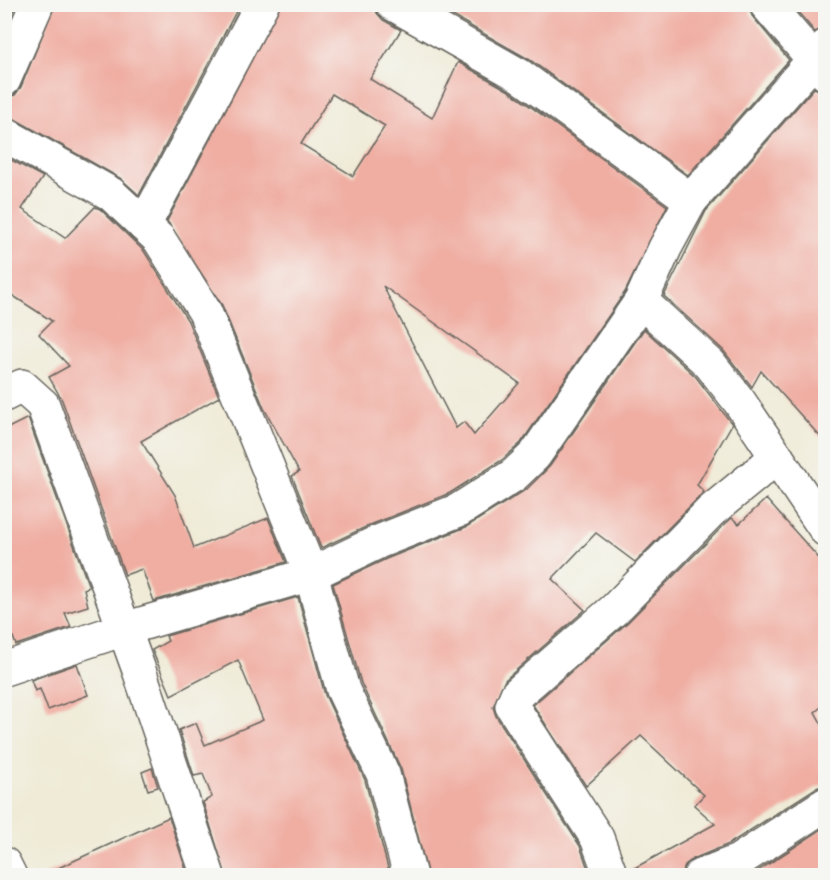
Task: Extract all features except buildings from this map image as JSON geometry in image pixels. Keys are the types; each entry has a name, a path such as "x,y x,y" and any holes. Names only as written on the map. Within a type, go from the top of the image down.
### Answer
{"street":[{"path":"4,81 37,4"},
{"path":"144,225 262,4"},
{"path":"393,4 519,75 692,200"},
{"path":"4,669 124,628 311,574 378,542 459,510 514,476 535,455 641,301 665,248 692,200 821,60 766,4"},
{"path":"4,134 111,194 159,239 205,312 311,574 343,690 383,774 410,876"},
{"path":"641,301 710,364 740,401 825,530"},
{"path":"4,395 22,386 43,405 124,628 208,876"},
{"path":"611,876 597,838 512,706 517,694 615,609 711,511 777,457"},
{"path":"700,876 738,861 825,804"},
{"path":"4,864 10,876"}]}
